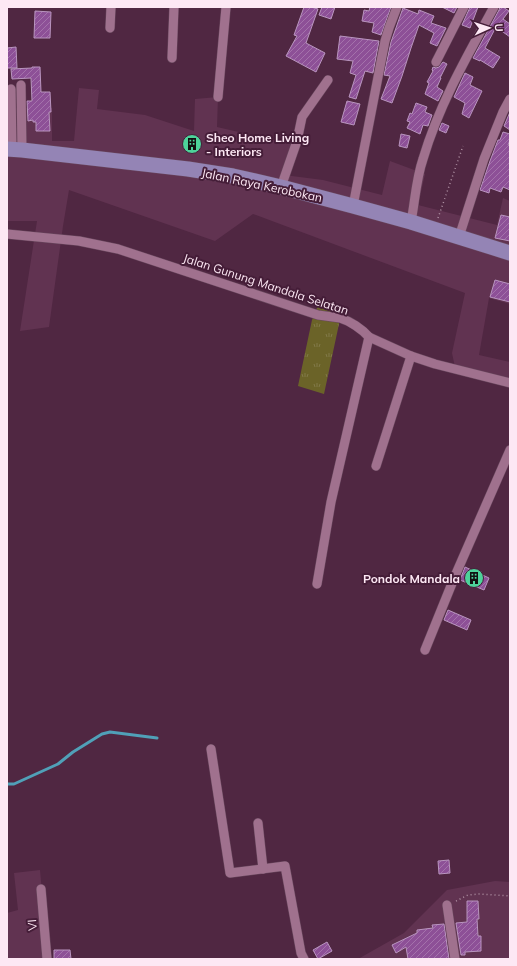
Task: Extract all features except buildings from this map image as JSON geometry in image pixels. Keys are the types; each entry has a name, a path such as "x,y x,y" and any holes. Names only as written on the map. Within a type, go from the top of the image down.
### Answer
{"main road":[{"name":"Jalan Raya Kerobokan","path":"14,149 188,169 233,176 411,222 510,253"}],"street":[{"path":"110,28 111,7"},
{"path":"172,58 174,7"},
{"path":"218,96 226,7"},
{"path":"353,206 385,41 397,7"},
{"path":"436,62 464,7"},
{"path":"411,222 420,166 441,108 450,88 494,7"},
{"path":"280,187 297,141 302,118 328,80"},
{"path":"14,149 21,85"},
{"path":"11,89 14,149"},
{"path":"459,237 484,159 502,112 510,99"},
{"name":"Jalan Gunung Mandala Selatan","path":"7,234 79,241 118,249 318,315 340,318 366,333 369,337 411,356 435,364 510,383"},
{"path":"317,584 331,502 369,337"},
{"path":"376,466 411,356"},
{"path":"425,650 455,576 510,450"},
{"path":"211,749 230,873 285,866 301,952 304,959"},
{"path":"258,823 263,869"},
{"name":"VI","path":"41,889 48,959"},
{"path":"451,903 455,959"}],"path":[{"path":"434,229 463,146"},
{"path":"451,903 468,895 479,894 510,896"}],"shaded area":[{"path":"79,88 99,90 97,109 145,115 194,131 195,99 218,97 217,127 291,144 284,175 323,180 382,195 390,161 425,174 418,205 497,225 503,198 510,201 510,304 489,298 479,355 510,362 510,382 456,372 452,353 465,293 253,214 215,241 69,190 49,327 20,331 37,221 7,221 7,108 52,108 52,141 74,141"},
{"path":"40,870 48,959 7,959 7,913 18,910 14,873"},
{"path":"495,881 510,882 510,959 358,959 404,933 447,890"}],"green space":[{"path":"319,303 340,307 339,324 324,394 298,386 312,320"}],"waterway":[{"path":"7,784 14,784 58,764 73,752 102,734 110,732 157,738"}],"place":[{"name":"Sheo Home Living - Interiors","path":"192,144"},
{"name":"Pondok Mandala","path":"474,578"}]}
